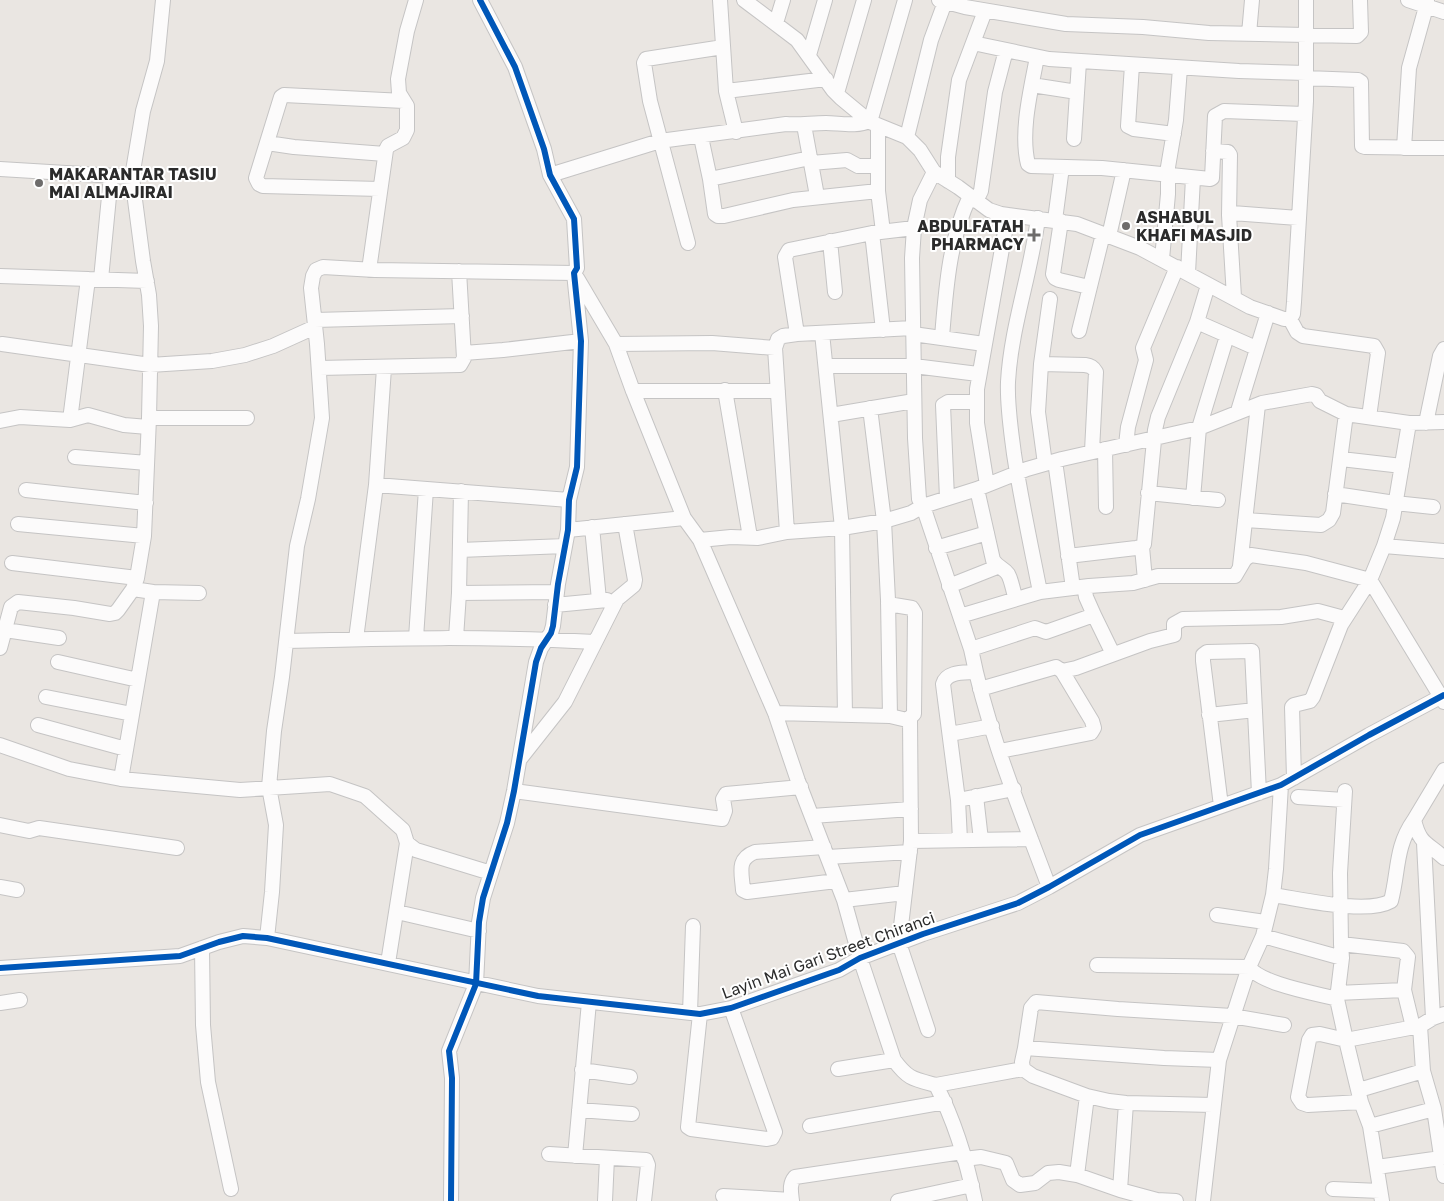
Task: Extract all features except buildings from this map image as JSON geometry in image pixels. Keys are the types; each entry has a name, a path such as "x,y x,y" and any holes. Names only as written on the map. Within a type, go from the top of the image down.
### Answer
{"street":[{"path":"0,648 12,607 18,602 110,614 118,610 135,584 144,536 151,326 147,281 132,177 143,111 156,61 163,0"},
{"path":"369,270 385,154 388,146 405,135 407,130 407,106 399,92 398,79 407,31 416,0"},
{"path":"450,1201 452,1078 449,1051 476,984 483,898 507,823 536,662 545,639 551,633 553,626 568,530 569,500 577,467 581,341 574,273 577,268 574,219 550,175 544,148 515,67 480,0"},
{"path":"720,0 726,91 736,132"},
{"path":"744,0 776,22 797,40 837,94 872,123 907,137 920,150 934,172 989,210 1008,215 1077,224 1140,248 1234,298 1268,313 1284,319 1290,319"},
{"path":"776,22 783,0"},
{"path":"809,55 825,0"},
{"path":"837,94 864,0"},
{"path":"882,330 877,232 878,166 872,123 905,0"},
{"path":"1249,34 1252,0"},
{"path":"1290,319 1293,314 1294,302 1306,76 1306,0"},
{"path":"907,137 942,1 985,11 1066,24 1307,36 1360,35 1362,32 1360,0"},
{"path":"1408,0 1426,3 1444,12"},
{"path":"1404,148 1409,68 1426,3"},
{"path":"948,181 948,157 959,80 985,11"},
{"path":"973,43 1037,57 1079,62 1358,80 1362,82 1362,146 1368,148 1444,148"},
{"path":"688,243 650,101 644,66 646,59 723,47"},
{"path":"942,338 949,265 957,226 973,199 981,191 995,92 1006,50"},
{"path":"1037,57 1027,110 1026,154 1028,164 1031,166 1124,170 1207,180 1212,178 1215,116 1224,111 1304,114"},
{"path":"1074,139 1079,62"},
{"path":"1132,65 1128,126 1134,129 1174,134"},
{"path":"1162,259 1168,175 1180,68"},
{"path":"726,91 826,79"},
{"path":"1032,85 1077,92"},
{"path":"380,189 261,186 256,178 281,97 284,95 404,101"},
{"path":"550,175 660,141 786,124 872,123"},
{"path":"804,125 817,196"},
{"path":"701,136 715,214 718,216 817,196 878,192"},
{"path":"267,143 385,154"},
{"path":"1213,150 1228,152 1230,155 1229,215 1234,298"},
{"path":"710,179 810,160 847,160 858,166 878,166"},
{"path":"1062,167 1053,274 1059,280 1090,286"},
{"path":"0,170 132,177"},
{"path":"1079,331 1090,286 1124,170"},
{"path":"934,172 920,200 914,228 912,258 914,401 919,499 971,648 975,672 1000,751 1049,887"},
{"path":"70,420 78,354 94,279 111,176"},
{"path":"1126,445 1128,427 1146,360 1143,348 1183,270 1194,178"},
{"path":"1229,215 1232,213 1298,218"},
{"path":"1008,215 978,374 976,423 987,533 993,560 997,566 1008,574 1016,599"},
{"path":"1038,218 1035,242 1012,346 1008,383 1009,417 1017,473 1040,592"},
{"path":"797,334 785,257 789,250 877,232 914,228"},
{"path":"830,241 835,292"},
{"path":"267,938 276,825 269,787 274,731 297,546 308,499 322,418 311,288 313,276 316,270 323,268 574,273"},
{"path":"318,368 460,365 463,362 464,353 459,271"},
{"path":"574,273 616,344 684,518 700,540 775,713 844,900 860,958 894,1060 904,1073 915,1079 936,1085 1023,1069 1033,1076 1087,1096 1126,1103 1213,1105"},
{"path":"0,276 147,281"},
{"path":"1146,580 1142,547 1144,544 1153,438 1158,417 1197,322 1208,285"},
{"path":"1050,299 1041,364 1038,412 1050,462 1073,588"},
{"path":"1238,411 1268,313"},
{"path":"2,344 150,365 212,361 244,355 273,346 315,323 462,316"},
{"path":"1290,319 1297,332 1304,336 1377,348 1378,353 1369,417"},
{"path":"1197,322 1256,348"},
{"path":"787,532 775,348 778,339 783,336 797,334 882,330 913,331 942,338 984,344"},
{"path":"822,333 842,528 845,716"},
{"path":"1193,498 1198,428 1227,336"},
{"path":"464,353 581,341"},
{"path":"616,344 712,344 775,348"},
{"path":"1426,423 1440,356 1444,349"},
{"path":"1041,364 1085,365 1094,368 1096,372 1098,450 1106,507"},
{"path":"826,366 914,366 978,374"},
{"path":"356,639 376,485 384,368"},
{"path":"724,390 750,537"},
{"path":"633,391 778,391"},
{"path":"700,540 731,536 758,538 787,532 842,528 884,521 911,513 923,506 1050,462 1198,428 1238,411 1258,405 1312,394 1320,401 1346,414 1409,423 1444,422"},
{"path":"831,414 914,401"},
{"path":"947,498 943,405 948,402 977,402"},
{"path":"1240,566 1258,405"},
{"path":"870,408 884,521 890,716"},
{"path":"1245,520 1321,525 1329,520 1333,513 1346,414"},
{"path":"0,421 20,418 70,420 88,415 124,425 247,418"},
{"path":"1294,778 1292,707 1310,701 1313,697 1344,618 1370,580 1393,518 1409,423"},
{"path":"75,457 147,463"},
{"path":"1341,459 1402,466"},
{"path":"376,485 569,500"},
{"path":"416,638 426,488"},
{"path":"26,490 146,503"},
{"path":"456,638 461,491"},
{"path":"1148,494 1218,500"},
{"path":"1335,494 1433,507"},
{"path":"568,530 684,518"},
{"path":"18,524 144,536"},
{"path":"518,761 565,702 617,599 634,585 635,580 625,524"},
{"path":"592,527 599,600"},
{"path":"936,548 987,533"},
{"path":"460,550 565,546"},
{"path":"1384,546 1444,551"},
{"path":"1068,556 1142,547"},
{"path":"960,616 1040,592 1133,583 1158,576 1235,576 1245,559 1251,556 1306,563 1370,580 1443,698"},
{"path":"12,563 135,584 153,592 199,593"},
{"path":"949,586 997,566"},
{"path":"1089,586 1085,591 1086,597 1113,654"},
{"path":"120,778 153,592"},
{"path":"459,593 556,599 617,599"},
{"path":"775,713 890,716 907,720 910,718 914,714 915,612 912,608 888,604"},
{"path":"1062,671 1174,635 1174,624 1183,618 1281,617 1318,611 1344,618"},
{"path":"971,648 1035,628 1046,632 1094,614"},
{"path":"5,630 59,638"},
{"path":"286,641 456,638 545,639 595,642"},
{"path":"1221,806 1202,661 1203,655 1207,652 1252,651 1259,793"},
{"path":"58,662 138,680"},
{"path":"980,689 1056,667 1062,671 1092,721 1094,728 1091,733 1000,751"},
{"path":"960,840 958,800 943,684 945,678 949,675 975,672"},
{"path":"46,697 132,714"},
{"name":"Layin Mai Gari Street Chiranci","path":"0,968 180,956 242,936 267,938 538,996 695,1013 731,1008 839,970 860,958 923,934 1018,903 1140,835 1281,785 1369,735 1443,698"},
{"path":"1209,715 1255,710"},
{"path":"910,718 910,847 899,944 928,1030"},
{"path":"38,725 126,749"},
{"path":"950,734 992,726"},
{"path":"0,745 69,769 120,778 240,790 330,784 366,796 403,830 407,842 388,963"},
{"path":"1272,895 1341,906 1384,905 1391,901 1400,849 1406,832 1441,781"},
{"path":"1203,1201 1219,1060 1249,967 1263,936 1272,895 1276,869 1281,785"},
{"path":"514,790 722,819 725,811 723,799 726,794 801,787"},
{"path":"958,800 1014,789"},
{"path":"1298,797 1344,795 1340,873 1341,951 1337,996 1360,1096 1370,1126 1381,1196 1333,1189"},
{"path":"976,796 981,840"},
{"path":"812,816 911,809"},
{"path":"1414,820 1418,834 1424,843 1444,858"},
{"path":"0,825 29,831 39,828 177,848"},
{"path":"836,881 747,892 744,890 742,866 744,859 755,852 826,852 910,847 960,840 1031,839"},
{"path":"407,842 416,850 491,872"},
{"path":"1423,1071 1360,1096 1308,1105 1302,1103 1298,1098 1309,1040 1312,1035 1320,1034 1346,1040 1416,1027 1438,1016 1424,843"},
{"path":"0,887 17,890"},
{"path":"844,900 905,893"},
{"path":"397,912 479,931"},
{"path":"1217,915 1266,922"},
{"path":"693,926 695,1013 688,1127 691,1129 767,1139 772,1138 775,1132 731,1008"},
{"path":"1263,936 1341,951 1403,952 1408,957 1404,990 1416,1027 1423,1071 1434,1109 1443,1167 1377,1167"},
{"path":"202,948 203,1025 208,1082 230,1189"},
{"path":"1097,965 1249,967 1259,976 1271,981 1337,996 1404,990"},
{"path":"0,1003 20,1000"},
{"path":"575,1156 588,1002"},
{"path":"1023,1069 1022,1062 1031,1008 1036,1002 1232,1016 1284,1025"},
{"path":"1025,1048 1219,1060"},
{"path":"838,1069 894,1060"},
{"path":"582,1070 630,1077"},
{"path":"936,1085 945,1102 963,1155 975,1201"},
{"path":"1077,1175 1087,1096"},
{"path":"810,1126 945,1102"},
{"path":"1120,1190 1126,1103"},
{"path":"1370,1126 1434,1109"},
{"path":"579,1110 632,1114"},
{"path":"549,1154 646,1160 648,1165 644,1201"},
{"path":"723,1196 792,1200 790,1187 795,1177 963,1155 1006,1163 1013,1180 1020,1185 1035,1183 1048,1173 1060,1172 1077,1175 1157,1200 1176,1201"},
{"path":"605,1201 608,1158"},
{"path":"898,1201 972,1186"}],"cycle path":[{"path":"451,1201 452,1078 449,1051 476,984 479,922 483,898 507,823 536,662 553,626 558,584 568,530 569,500 577,467 581,341 574,273 577,268 574,219 550,175 544,149 515,67 480,0"},
{"path":"0,968 180,956 219,942 243,936 267,938 538,996 700,1014 731,1008 839,970 860,958 923,934 1018,903 1140,835 1281,785 1444,695"}],"place":[{"name":"MAKARANTAR TASIU MAI ALMAJIRAI","path":"39,183"},
{"name":"ASHABUL KHAFI MASJID","path":"1126,226"},
{"name":"ABDULFATAH PHARMACY","path":"1034,235"}]}
